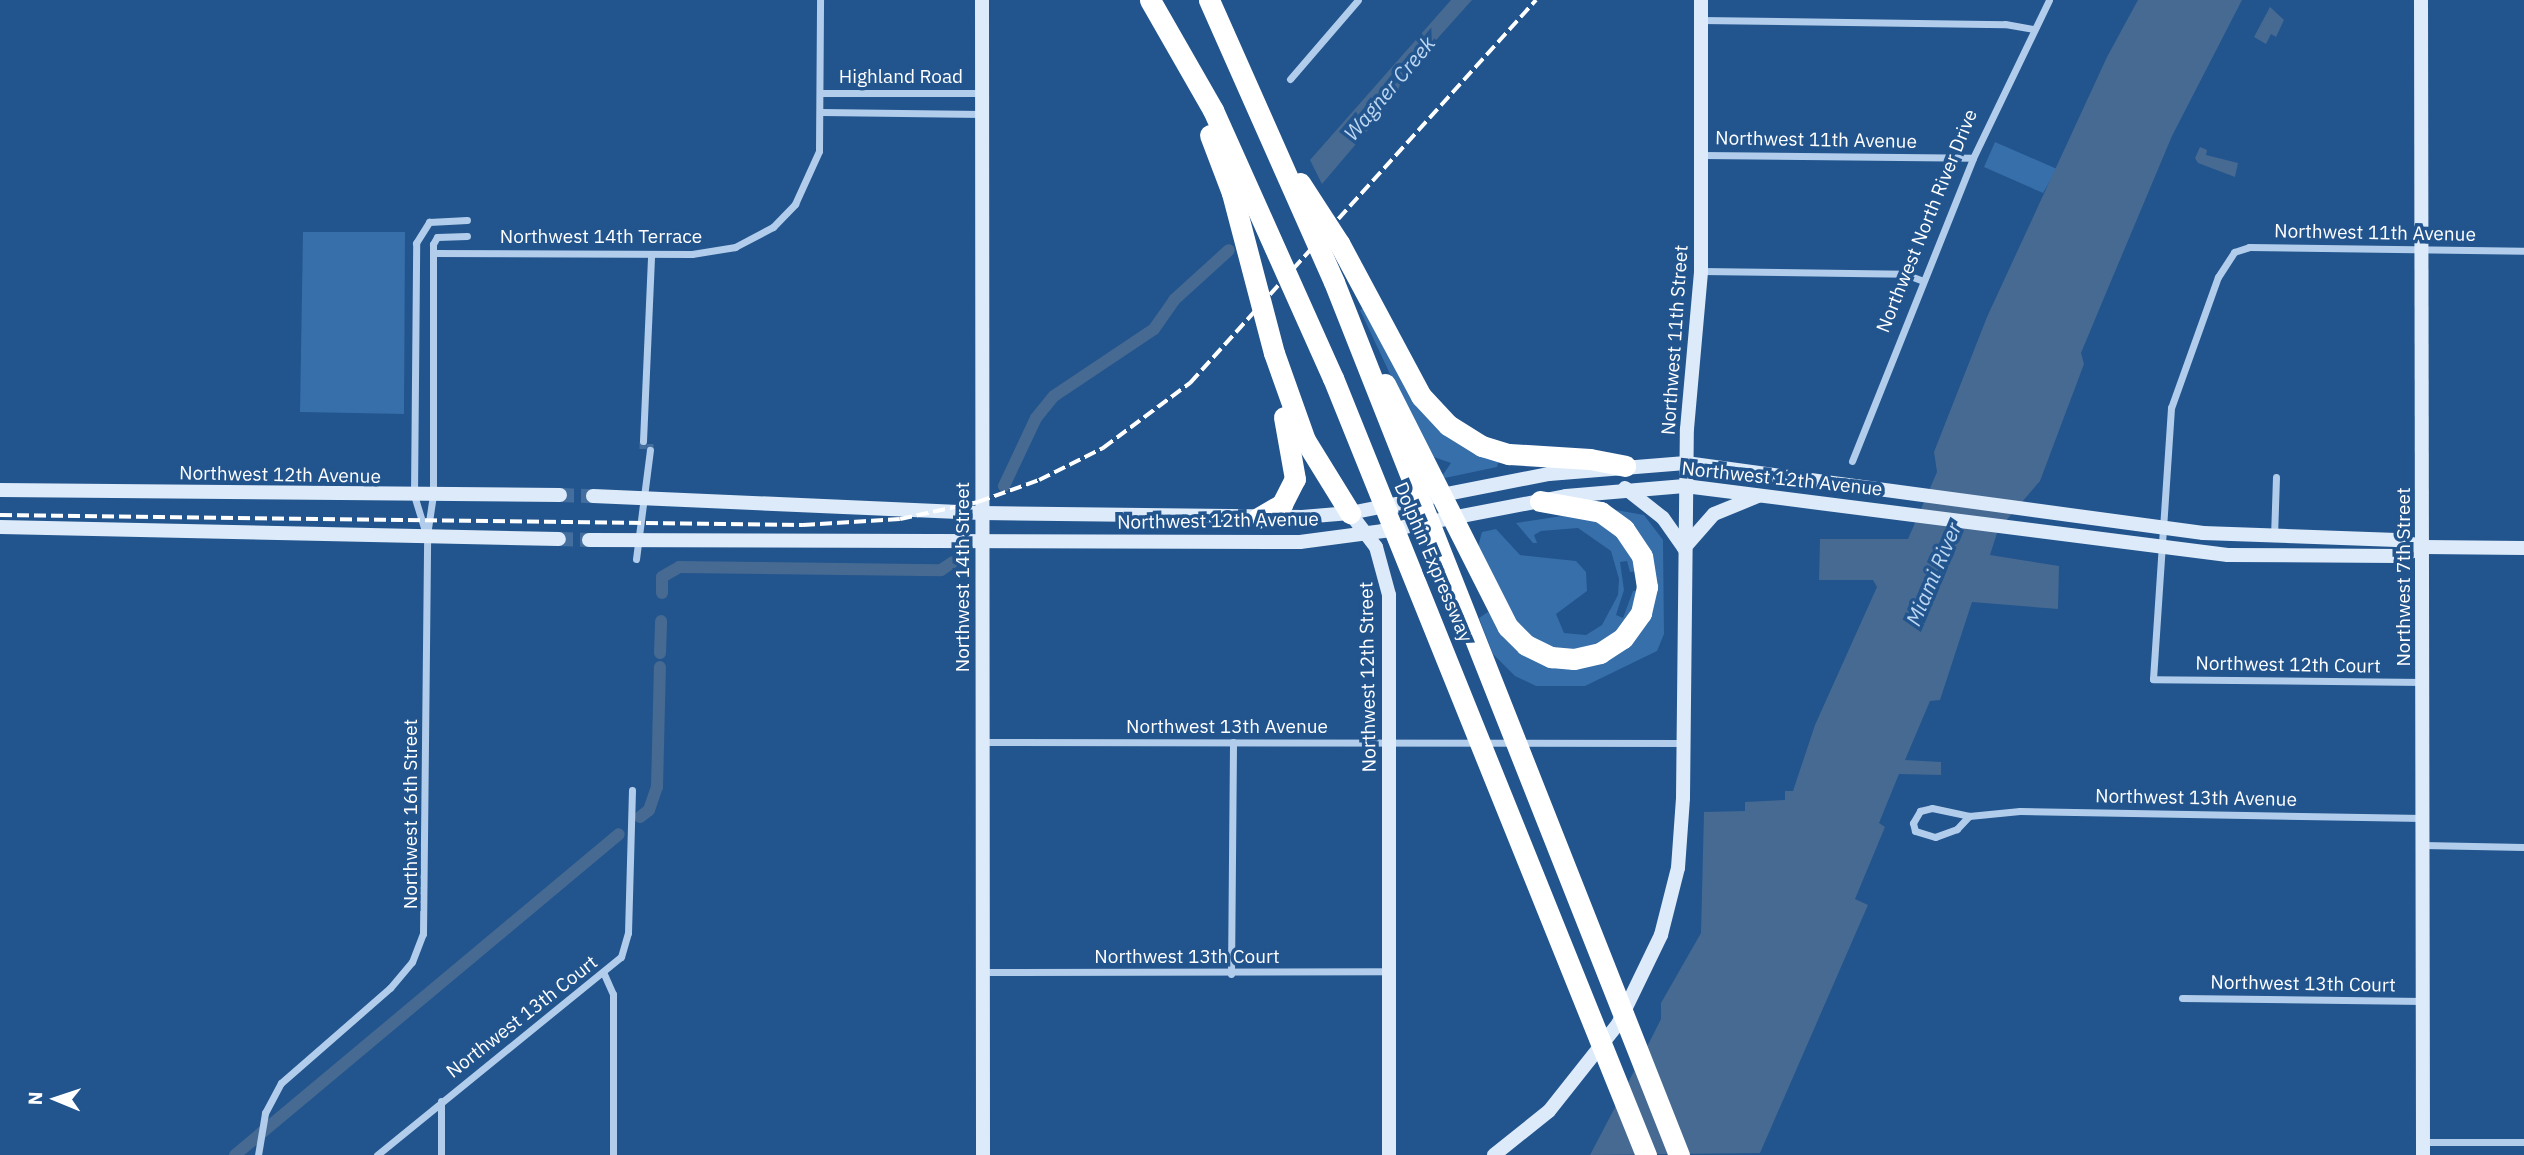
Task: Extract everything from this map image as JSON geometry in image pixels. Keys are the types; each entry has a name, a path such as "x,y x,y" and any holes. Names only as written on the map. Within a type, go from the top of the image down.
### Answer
{"highway":[{"name":"Dolphin Expressway","path":"1150,0 1213,110 1247,182 1371,474 1646,1155"},
{"name":"Dolphin Expressway","path":"1209,0 1285,164 1411,459 1679,1155"},
{"path":"1160,21 1219,155 1274,353 1305,440 1350,513"},
{"path":"1285,164 1317,202 1413,383 1439,418 1469,440 1509,454 1590,458 1625,466"},
{"path":"1258,518 1282,504 1296,471 1278,395 1274,353"},
{"path":"1411,459 1472,562 1501,618 1534,650 1558,658 1584,658 1623,638 1636,623 1646,596 1645,564 1638,547 1624,528 1601,512 1540,501"}],"main road":[{"name":"Northwest 14th Street","path":"982,0 982,1155"},
{"name":"Northwest 11th Street","path":"1494,1155 1549,1111 1607,1042 1644,975 1672,891 1681,838 1685,486 1701,271 1701,0"},
{"name":"Northwest 7th Street","path":"2421,0 2423,1148"},
{"name":"Northwest 12th Avenue","path":"593,496 982,513 1258,518 1350,513 1510,481 1625,466 1686,463 1828,479 2183,529 2274,537 2397,540 2424,547 2524,548"},
{"name":"Northwest 12th Avenue","path":"589,540 1253,543 1367,534 1540,501 1625,488 1685,486 2179,549 2275,558 2397,556 2424,547"},
{"path":"1625,488 1663,518 1684,548 1714,514 1762,495"},
{"name":"Northwest 12th Avenue","path":"0,490 414,496 560,495"},
{"name":"Northwest 12th Street","path":"1350,513 1367,534 1388,581 1390,809 1386,890 1390,909 1391,971 1389,1155"},
{"path":"0,527 559,539"}],"street":[{"name":"Northwest 14th Terrace","path":"433,253 651,256 725,250 773,227 795,204 810,180 819,151 820,0"},
{"path":"1290,79 1358,0"},
{"name":"Northwest North River Drive","path":"1852,461 1973,158 2049,0"},
{"path":"1701,20 2005,24 2034,29"},
{"name":"Highland Road","path":"821,93 982,93"},
{"name":"Highland Road","path":"821,113 982,114"},
{"name":"Northwest 11th Avenue","path":"1702,155 1973,158"},
{"name":"Northwest 16th Street","path":"427,535 414,496 416,243 429,222 467,220"},
{"path":"433,253 437,237 467,236"},
{"name":"Northwest 11th Avenue","path":"2153,679 2171,408 2228,257 2249,247 2524,251"},
{"name":"Northwest 16th Street","path":"258,1155 265,1113 289,1074 390,988 412,962 423,933 427,535 433,495 433,253"},
{"path":"636,559 636,540 645,497 651,256"},
{"path":"1701,271 1906,274 1923,281"},
{"path":"2274,537 2276,477"},
{"name":"Northwest 12th Court","path":"2153,679 2423,682"},
{"name":"Northwest 13th Avenue","path":"982,742 1683,743"},
{"path":"1231,974 1233,742"},
{"name":"Northwest 13th Court","path":"377,1155 441,1101 604,974 627,945 632,790"},
{"name":"Northwest 13th Avenue","path":"1969,816 1957,829 1935,837 1915,831 1913,823 1920,811 1932,808 1969,816 2020,811 2423,818"},
{"path":"2423,845 2524,847"},
{"name":"Northwest 13th Court","path":"983,972 1231,974 1391,971"},
{"path":"604,974 613,994 613,1155"},
{"name":"Northwest 13th Court","path":"2182,998 2424,1001"},
{"path":"441,1101 441,1155"},
{"path":"2423,1148 2524,1142"}],"shaded area":[{"path":"1995,142 2057,169 2043,193 1984,167"},
{"path":"303,232 405,232 404,414 300,412"},
{"path":"1366,307 1410,388 1500,457 1497,467 1440,479 1451,463 1428,455 1360,310"},
{"path":"1616,510 1644,515 1663,540 1664,634 1657,651 1585,686 1536,686 1515,676 1493,654 1479,618 1488,612 1496,624 1569,667 1649,612"},
{"path":"1562,516 1609,523 1639,571 1630,572 1627,561 1620,562 1624,590 1616,615 1623,618 1633,591 1641,590 1638,603 1608,642 1569,653 1525,635 1476,554 1482,532 1496,529 1520,555 1576,561 1586,572 1587,591 1556,614 1564,633 1586,635 1602,625 1618,595 1619,579 1611,551 1578,528 1541,531 1534,535 1537,543 1533,543 1516,523"}],"water":[{"name":"Wagner Creek","path":"1451,0 1472,0 1402,78 1396,97 1322,184 1310,160"},
{"name":"Miami River","path":"2138,0 2242,0 2172,136 2106,293 2081,353 2084,364 2040,481 1998,530 1990,555 2059,566 2058,609 1972,602 1940,700 1930,701 1905,760 1941,762 1941,775 1899,774 1879,823 1885,827 1855,899 1868,905 1760,1153 1590,1155 1661,1019 1661,1003 1701,933 1704,812 1745,811 1745,802 1785,800 1785,791 1793,791 1815,725 1877,587 1873,580 1819,580 1820,539 1908,539 1937,472 1934,452 1987,317 2107,57"},
{"path":"2270,7 2284,20 2276,37 2271,34 2266,44 2254,37"},
{"path":"2200,147 2207,150 2206,155 2238,163 2235,177 2198,163 2195,158"}],"waterway":[{"name":"Wagner Creek","path":"1004,486 1036,418 1054,396 1154,329 1174,300 1229,250"},
{"path":"662,593 662,577 679,567 941,570 953,562"},
{"path":"660,653 661,621"},
{"path":"640,817 649,810 657,787 660,667"},
{"path":"235,1155 619,834"}],"tunnel":[{"path":"643,441 643,449"},
{"path":"650,441 650,450"},
{"path":"560,495 593,496"},
{"path":"559,539 589,540"}],"railway":[{"path":"0,515 803,525 900,519 978,502 1039,480 1103,448 1190,383 1536,0"}]}
